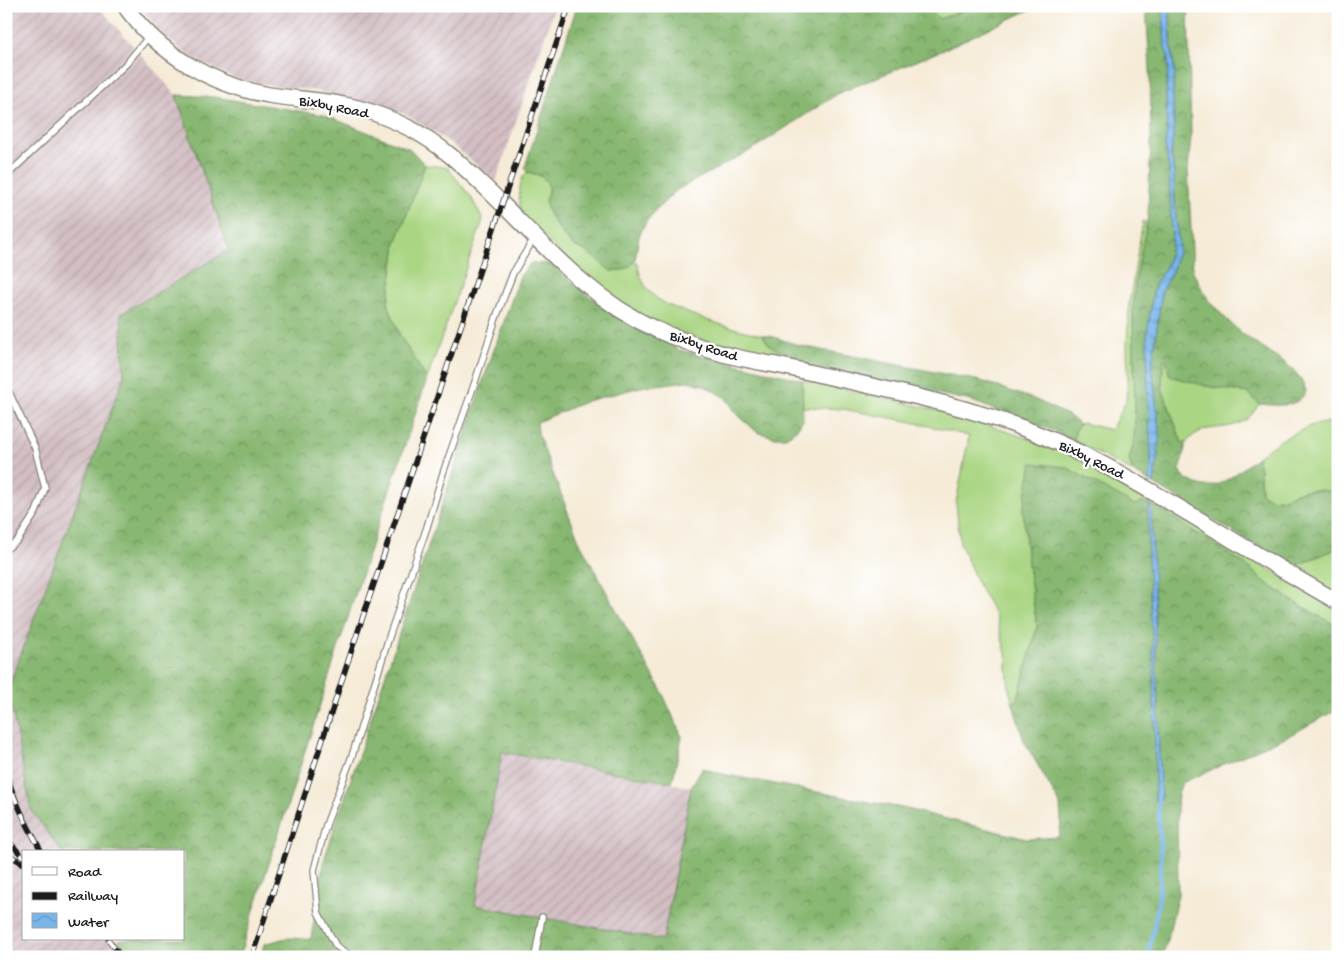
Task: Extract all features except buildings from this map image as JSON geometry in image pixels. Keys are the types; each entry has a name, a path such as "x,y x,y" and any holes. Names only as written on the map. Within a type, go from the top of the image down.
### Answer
{"street":[{"name":"Bixby Road","path":"125,6 150,35 193,68 228,85 269,95 338,104 360,109 380,115 414,131 435,144 463,166 589,288 632,317 687,342 721,354 925,399 1000,420 1060,443 1102,463 1158,494 1338,602"}],"lane":[{"path":"6,176 126,64 150,35"},
{"path":"352,957 336,946 318,912 314,870 326,825 352,756 390,634 427,527 443,472 497,315 513,273 535,237"},
{"path":"6,386 9,398 34,448 45,488 36,512 18,540 6,549"},
{"path":"535,957 542,918"}],"shaded area":[{"path":"6,6 98,6 176,95 229,250 122,314 124,376 8,689 31,810 61,850 22,850 22,940 120,940 109,957 6,957"},
{"path":"140,6 555,6 496,181 449,142 405,114 317,91 273,86 233,78 186,54 158,30"},
{"path":"502,752 691,787 663,940 474,905"}],"green space":[{"path":"577,6 929,6 939,19 978,6 1038,6 938,52 839,93 753,149 677,190 646,222 639,236 635,260 623,270 611,271 587,252 572,244 561,231 548,210 545,200 548,194 546,180 543,177 527,172 525,167"},
{"path":"929,6 978,6 938,19"},
{"path":"1146,6 1163,6 1165,48 1168,57 1167,131 1165,144 1169,170 1172,233 1167,265 1156,283 1153,293 1147,335 1151,455 1150,482 1133,472 1129,459 1134,442 1135,419 1133,310 1135,284 1148,216 1151,139 1150,69"},
{"path":"1169,6 1188,6 1191,137 1188,169 1193,271 1204,292 1219,312 1246,337 1293,369 1300,377 1306,391 1298,401 1286,405 1259,404 1248,393 1206,386 1173,377 1169,374 1165,359 1163,361 1162,388 1182,443 1186,443 1180,470 1185,479 1202,485 1212,486 1230,478 1257,457 1260,469 1261,493 1267,497 1277,499 1311,490 1338,494 1338,548 1298,565 1289,565 1154,484 1160,436 1152,366 1162,290 1173,270 1179,248 1174,172 1171,155 1174,131 1173,85 1175,74"},
{"path":"176,95 214,97 324,115 410,149 425,165 396,243 388,304 400,336 427,379 368,555 239,957 130,957 119,942 120,940 185,940 185,850 61,850 31,810 8,689 124,376 121,314 229,250"},
{"path":"425,165 447,167 471,197 483,220 427,379 400,336 388,304 396,243"},
{"path":"527,172 538,175 548,183 546,204 548,211 559,229 573,245 590,254 611,271 630,266 635,260 645,284 659,300 710,321 763,335 770,345 802,360 800,364 751,353 678,331 632,310 611,296 576,267 521,214 520,186"},
{"path":"1143,221 1147,224 1135,284 1133,310 1135,419 1134,442 1129,459 1133,472 1078,443 1074,438 1076,428 1082,423 1111,430 1126,401 1129,304"},
{"path":"531,263 551,264 590,297 679,350 802,380 803,420 796,430 786,437 774,437 757,432 738,415 725,397 703,385 687,381 641,387 587,401 537,422 538,433 579,541 661,690 682,737 672,783 502,752 475,905 663,940 691,787 702,768 722,774 907,809 1027,839 1059,837 1061,821 1060,804 1024,741 1013,704 1018,698 1037,627 1028,564 1023,509 1032,463 1066,467 1134,505 1143,502 1158,508 1246,565 1265,582 1291,600 1338,627 1338,709 1294,733 1182,783 1178,794 1177,807 1178,895 1163,957 261,957 264,944 286,938 311,939 323,863 482,384 520,276"},
{"path":"763,335 801,346 981,381 1036,400 1071,417 1080,425 1076,428 1074,438 1078,443 1055,431 972,401 800,364 801,360 796,357 770,346"},
{"path":"1165,358 1168,366 1206,386 1248,393 1259,404 1244,421 1199,432 1186,443 1182,443 1162,388 1163,361"},
{"path":"802,380 959,415 1061,450 1147,496 1338,611 1338,627 1291,600 1265,582 1246,565 1158,508 1143,502 1134,506 1066,467 1023,509 1028,564 1037,627 1018,698 1013,704 1009,690 1006,653 996,617 976,580 960,543 956,503 969,436 912,422 843,409 803,407"},
{"path":"1338,420 1338,494 1307,490 1277,499 1267,497 1261,493 1260,469 1257,457 1281,440 1310,426"},
{"path":"1338,548 1338,595 1289,565 1298,565"}],"water":[{"path":"1163,6 1169,6 1175,74 1173,85 1174,131 1171,155 1174,172 1179,248 1173,270 1162,290 1152,366 1160,436 1154,484 1150,482 1151,455 1147,335 1153,293 1156,283 1167,265 1172,242 1169,170 1165,144 1167,131 1168,57 1165,48"},
{"path":"1148,505 1151,506 1161,799 1155,801 1154,673 1148,555"}],"waterway":[{"path":"1148,957 1158,905 1161,863 1158,795"}],"railway":[{"path":"252,957 352,649 569,6"},
{"path":"6,772 21,813 41,850"},
{"path":"6,838 22,856"},
{"path":"6,853 22,863"},
{"path":"109,940 121,957"}]}
